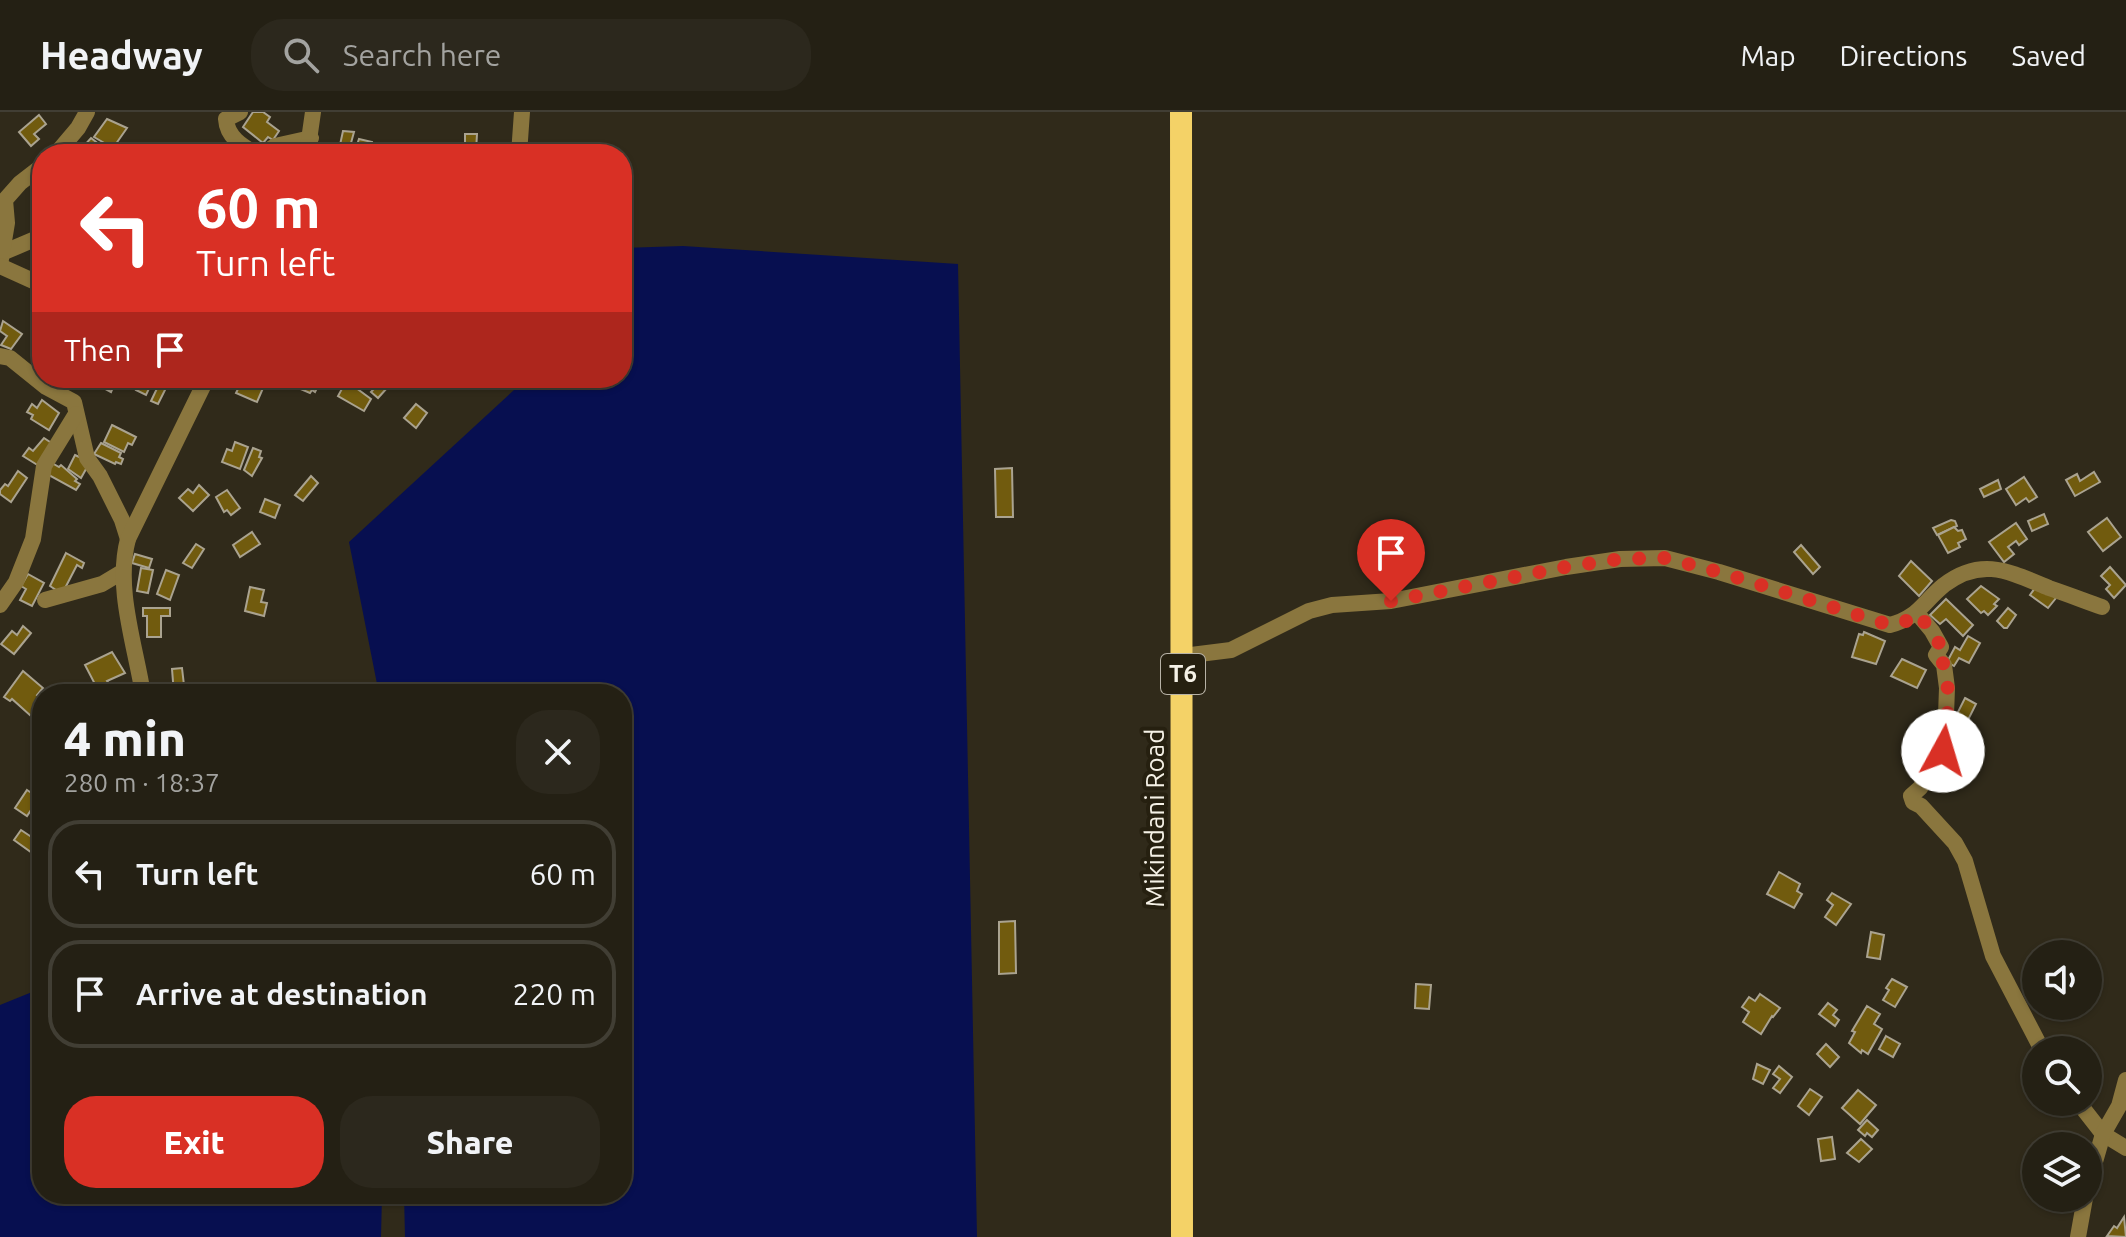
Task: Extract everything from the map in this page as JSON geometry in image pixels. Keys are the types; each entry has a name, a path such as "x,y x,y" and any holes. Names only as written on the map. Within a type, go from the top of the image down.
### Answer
{"highway":[{"name":"Mikindani Road","path":"1181,112 1182,1237"}],"street":[{"path":"240,112 226,119 232,138 242,144"},
{"path":"309,144 313,112"},
{"path":"520,144 522,112"},
{"path":"64,144 88,113"},
{"path":"1,261 7,223 5,203 20,183 32,174"},
{"path":"0,191 20,183"},
{"path":"1,261 32,242"},
{"path":"1,261 32,279"},
{"path":"0,356 10,358 32,376"},
{"path":"48,388 73,401 87,458 100,476 128,539"},
{"path":"141,684 122,572 128,539 202,388"},
{"path":"0,605 16,582 33,539 44,466 76,414"},
{"path":"1183,656 1231,650 1309,611 1332,605 1405,599 1620,559 1665,558 1890,625 1906,621 1917,613 1953,578 1970,571 1991,568 2015,572 2102,607"},
{"path":"45,600 102,584 122,572"},
{"path":"1917,613 1941,647 1936,655 1944,665 1947,710 1943,751 1920,788 1911,796 1913,802 1921,806 1955,843 1965,861 1993,956 2035,1036"},
{"path":"2102,1137 2119,1106 2126,1080"},
{"path":"2089,1116 2103,1134 2126,1148"},
{"path":"2078,1237 2082,1212"}],"shaded area":[{"path":"683,246 958,264 977,1237 405,1237 404,1204 632,1204 632,684 377,684 349,542 516,388 632,388 632,248"},
{"path":"32,992 32,1204 382,1204 381,1237 0,1237 0,1005"}],"building":[{"path":"253,112 263,112 270,117 267,122 279,131 273,140 268,137 263,143 243,127"},
{"path":"39,115 46,124 34,134 39,139 31,146 19,132"},
{"path":"107,119 127,128 116,144 106,144 94,137"},
{"path":"343,131 354,132 351,144 340,144"},
{"path":"465,134 477,134 476,144 465,144"},
{"path":"359,139 372,142 372,144 357,144"},
{"path":"3,321 22,334 11,349 1,345 7,336 0,331"},
{"path":"137,388 149,388 146,395"},
{"path":"157,388 166,388 158,404 151,401"},
{"path":"238,388 263,388 257,402 236,393"},
{"path":"298,388 317,388 310,393"},
{"path":"342,388 356,388 371,399 364,411 338,396"},
{"path":"375,388 387,388 378,398 371,392"},
{"path":"42,400 59,413 49,430 31,419 33,415 27,412 32,404 37,408"},
{"path":"416,404 427,413 416,428 404,418"},
{"path":"112,425 136,437 132,445 128,443 124,452 104,442"},
{"path":"44,438 53,444 39,466 23,456 29,448 33,451"},
{"path":"235,442 248,447 240,469 222,462 227,449 232,451"},
{"path":"101,443 121,453 121,464 94,454"},
{"path":"253,448 261,451 259,457 262,458 252,476 244,470"},
{"path":"75,455 90,462 81,478 68,469"},
{"path":"52,463 61,465 77,479 75,481 80,484 76,490 45,473"},
{"path":"1012,468 1013,517 996,517 995,469"},
{"path":"18,471 27,478 11,502 0,494 0,490 5,484 8,486"},
{"path":"2094,472 2100,482 2075,496 2066,480 2077,474 2080,481"},
{"path":"311,476 318,483 303,501 295,495"},
{"path":"2024,477 2037,497 2029,502 2026,498 2016,505 2006,489"},
{"path":"1998,480 2001,489 1984,497 1980,489"},
{"path":"199,485 209,495 193,511 179,498 188,489 193,493"},
{"path":"227,490 240,508 231,515 227,510 224,512 216,497"},
{"path":"265,499 280,505 275,518 260,512"},
{"path":"2044,514 2048,524 2032,531 2028,521"},
{"path":"2107,518 2121,537 2103,551 2088,532"},
{"path":"1951,520 1957,526 1937,535 1933,528"},
{"path":"2016,523 2027,539 2019,545 2016,541 2008,547 2014,554 2004,562 1989,542"},
{"path":"1954,527 1962,530 1966,539 1958,543 1960,547 1948,553 1938,535"},
{"path":"252,532 260,544 240,557 233,545"},
{"path":"196,544 204,549 192,568 183,563"},
{"path":"1801,545 1820,567 1813,574 1794,552"},
{"path":"66,553 84,563 82,568 77,565 62,594 50,586"},
{"path":"135,554 152,559 149,568 132,563"},
{"path":"1911,561 1932,581 1919,596 1899,576"},
{"path":"2110,567 2126,585 2114,598 2106,589 2110,585 2101,576"},
{"path":"141,568 153,570 148,593 137,591"},
{"path":"166,570 179,575 170,600 157,594"},
{"path":"28,574 44,583 32,606 20,600 26,589 21,586"},
{"path":"2037,585 2056,598 2048,608 2030,595"},
{"path":"1981,586 1999,599 1988,615 1984,611 1981,613 1967,599"},
{"path":"250,587 264,590 261,602 267,603 264,616 245,611"},
{"path":"1946,599 1973,625 1963,636 1946,619 1940,624 1930,615"},
{"path":"143,608 170,608 170,616 161,616 161,637 147,637 147,616 143,616"},
{"path":"2008,608 2016,615 2004,628 1997,621"},
{"path":"23,626 31,633 14,654 1,644 12,631 17,635"},
{"path":"1864,632 1885,641 1876,664 1852,657 1859,634 1863,635"},
{"path":"1968,636 1980,643 1969,663 1959,658 1954,666 1947,662 1955,647 1960,650"},
{"path":"112,652 125,673 107,681 109,684 95,684 85,665"},
{"path":"1902,659 1926,670 1917,688 1891,676"},
{"path":"182,668 184,684 173,684 172,669"},
{"path":"23,671 38,684 32,684 32,717 12,699 10,701 4,697"},
{"path":"1965,698 1976,704 1965,726 1954,720"},
{"path":"1924,745 1935,750 1927,770 1916,765"},
{"path":"1951,757 1967,767 1955,787 1939,778"},
{"path":"27,790 32,793 32,808 27,816 15,808"},
{"path":"21,830 32,837 32,853 14,840"},
{"path":"1779,872 1800,884 1797,891 1802,894 1794,908 1767,894"},
{"path":"1832,893 1851,904 1836,925 1825,917 1833,905 1827,900"},
{"path":"1015,921 1016,973 999,974 999,922"},
{"path":"1871,932 1884,935 1880,959 1867,957"},
{"path":"1892,979 1907,987 1895,1007 1883,1000"},
{"path":"1416,984 1431,985 1429,1009 1415,1008"},
{"path":"1760,994 1780,1008 1761,1034 1743,1022 1749,1012 1742,1007 1749,997 1755,1001"},
{"path":"1828,1003 1837,1010 1833,1015 1839,1020 1835,1026 1819,1014"},
{"path":"1867,1006 1880,1014 1874,1024 1882,1029 1868,1054 1862,1050 1861,1053 1849,1043 1855,1032 1852,1031"},
{"path":"1886,1036 1900,1044 1893,1057 1879,1049"},
{"path":"1826,1044 1839,1057 1830,1067 1817,1054"},
{"path":"1757,1064 1770,1070 1763,1084 1753,1079"},
{"path":"1779,1066 1792,1077 1780,1093 1773,1088 1780,1079 1773,1074"},
{"path":"1810,1089 1822,1097 1809,1115 1798,1106"},
{"path":"1858,1090 1876,1105 1860,1124 1842,1108"},
{"path":"1867,1120 1878,1130 1872,1137 1858,1130"},
{"path":"1832,1137 1835,1159 1821,1161 1818,1139"},
{"path":"1861,1139 1872,1149 1859,1162 1847,1153"},
{"path":"2124,1217 2126,1237 2107,1236 2114,1226 2117,1228"}],"route":[{"path":"1391,601 1566,567 1620,559 1665,558 1890,625 1906,621 1917,613 1941,647 1936,655 1944,665 1947,688 1943,751"}]}
